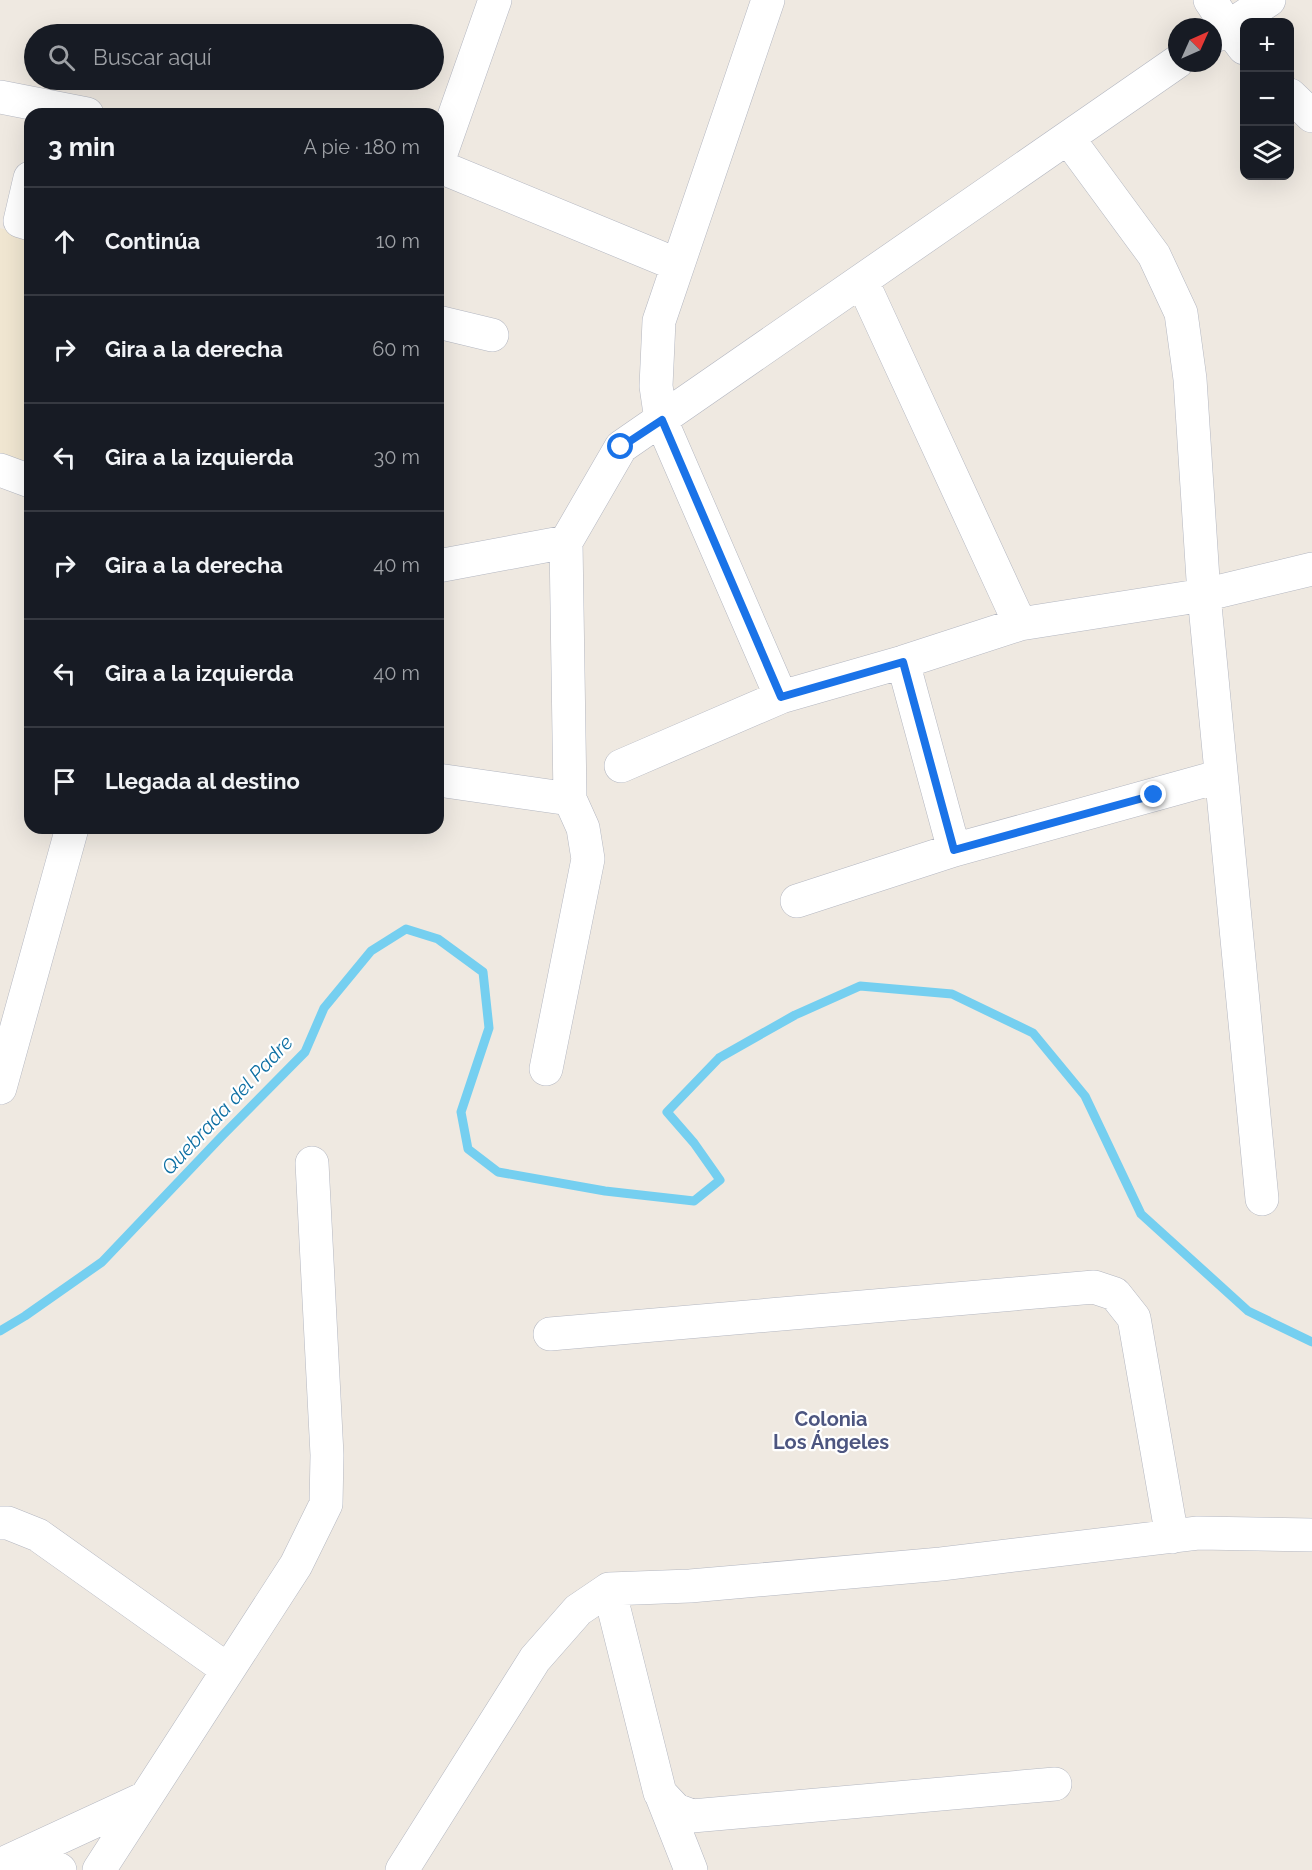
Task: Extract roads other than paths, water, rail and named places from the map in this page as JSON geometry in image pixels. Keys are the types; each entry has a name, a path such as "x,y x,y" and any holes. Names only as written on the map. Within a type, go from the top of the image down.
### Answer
{"street":[{"path":"444,147 495,0"},
{"path":"768,0 659,321 656,386 662,420 781,697"},
{"path":"1210,0 1228,38 1269,0"},
{"path":"546,1069 588,859 583,828 570,799 566,542 621,447 1168,68"},
{"path":"0,97 39,108"},
{"path":"1294,99 1312,116"},
{"path":"1068,138 1154,255 1181,313 1190,379 1204,595 1262,1199"},
{"path":"444,167 678,265"},
{"path":"24,204 20,221 24,222"},
{"path":"862,281 1020,624"},
{"path":"444,323 492,335"},
{"path":"0,470 24,479"},
{"path":"444,565 566,542"},
{"path":"621,766 781,697 903,662 1020,624 1204,595 1312,569"},
{"path":"903,662 954,850"},
{"path":"797,901 954,850 1221,776"},
{"path":"444,781 570,799"},
{"path":"0,1088 70,834"},
{"path":"99,1870 296,1565 326,1504 327,1455 312,1163"},
{"path":"550,1334 1094,1287 1115,1294 1134,1317 1172,1537"},
{"path":"0,1523 8,1523 38,1535 228,1670"},
{"path":"402,1870 535,1659 578,1610 609,1589 690,1587 941,1564 1198,1533 1312,1535"},
{"path":"609,1589 660,1793 691,1870"},
{"path":"660,1793 676,1810 692,1816 1055,1784"},
{"path":"0,1865 146,1798"},
{"path":"31,1851 60,1870"}],"waterway":[{"name":"Quebrada del Padre","path":"0,1331 102,1262 305,1052 324,1008 371,951 406,929 438,939 483,972 489,1028 461,1112 468,1149 498,1172 605,1191 694,1201 720,1180 694,1143 667,1112 719,1058 795,1015 860,986 952,994 1033,1033 1085,1096 1141,1214 1248,1311 1312,1342"}],"district":[{"name":"Colonia Los Ángeles","path":"831,1430"}]}
